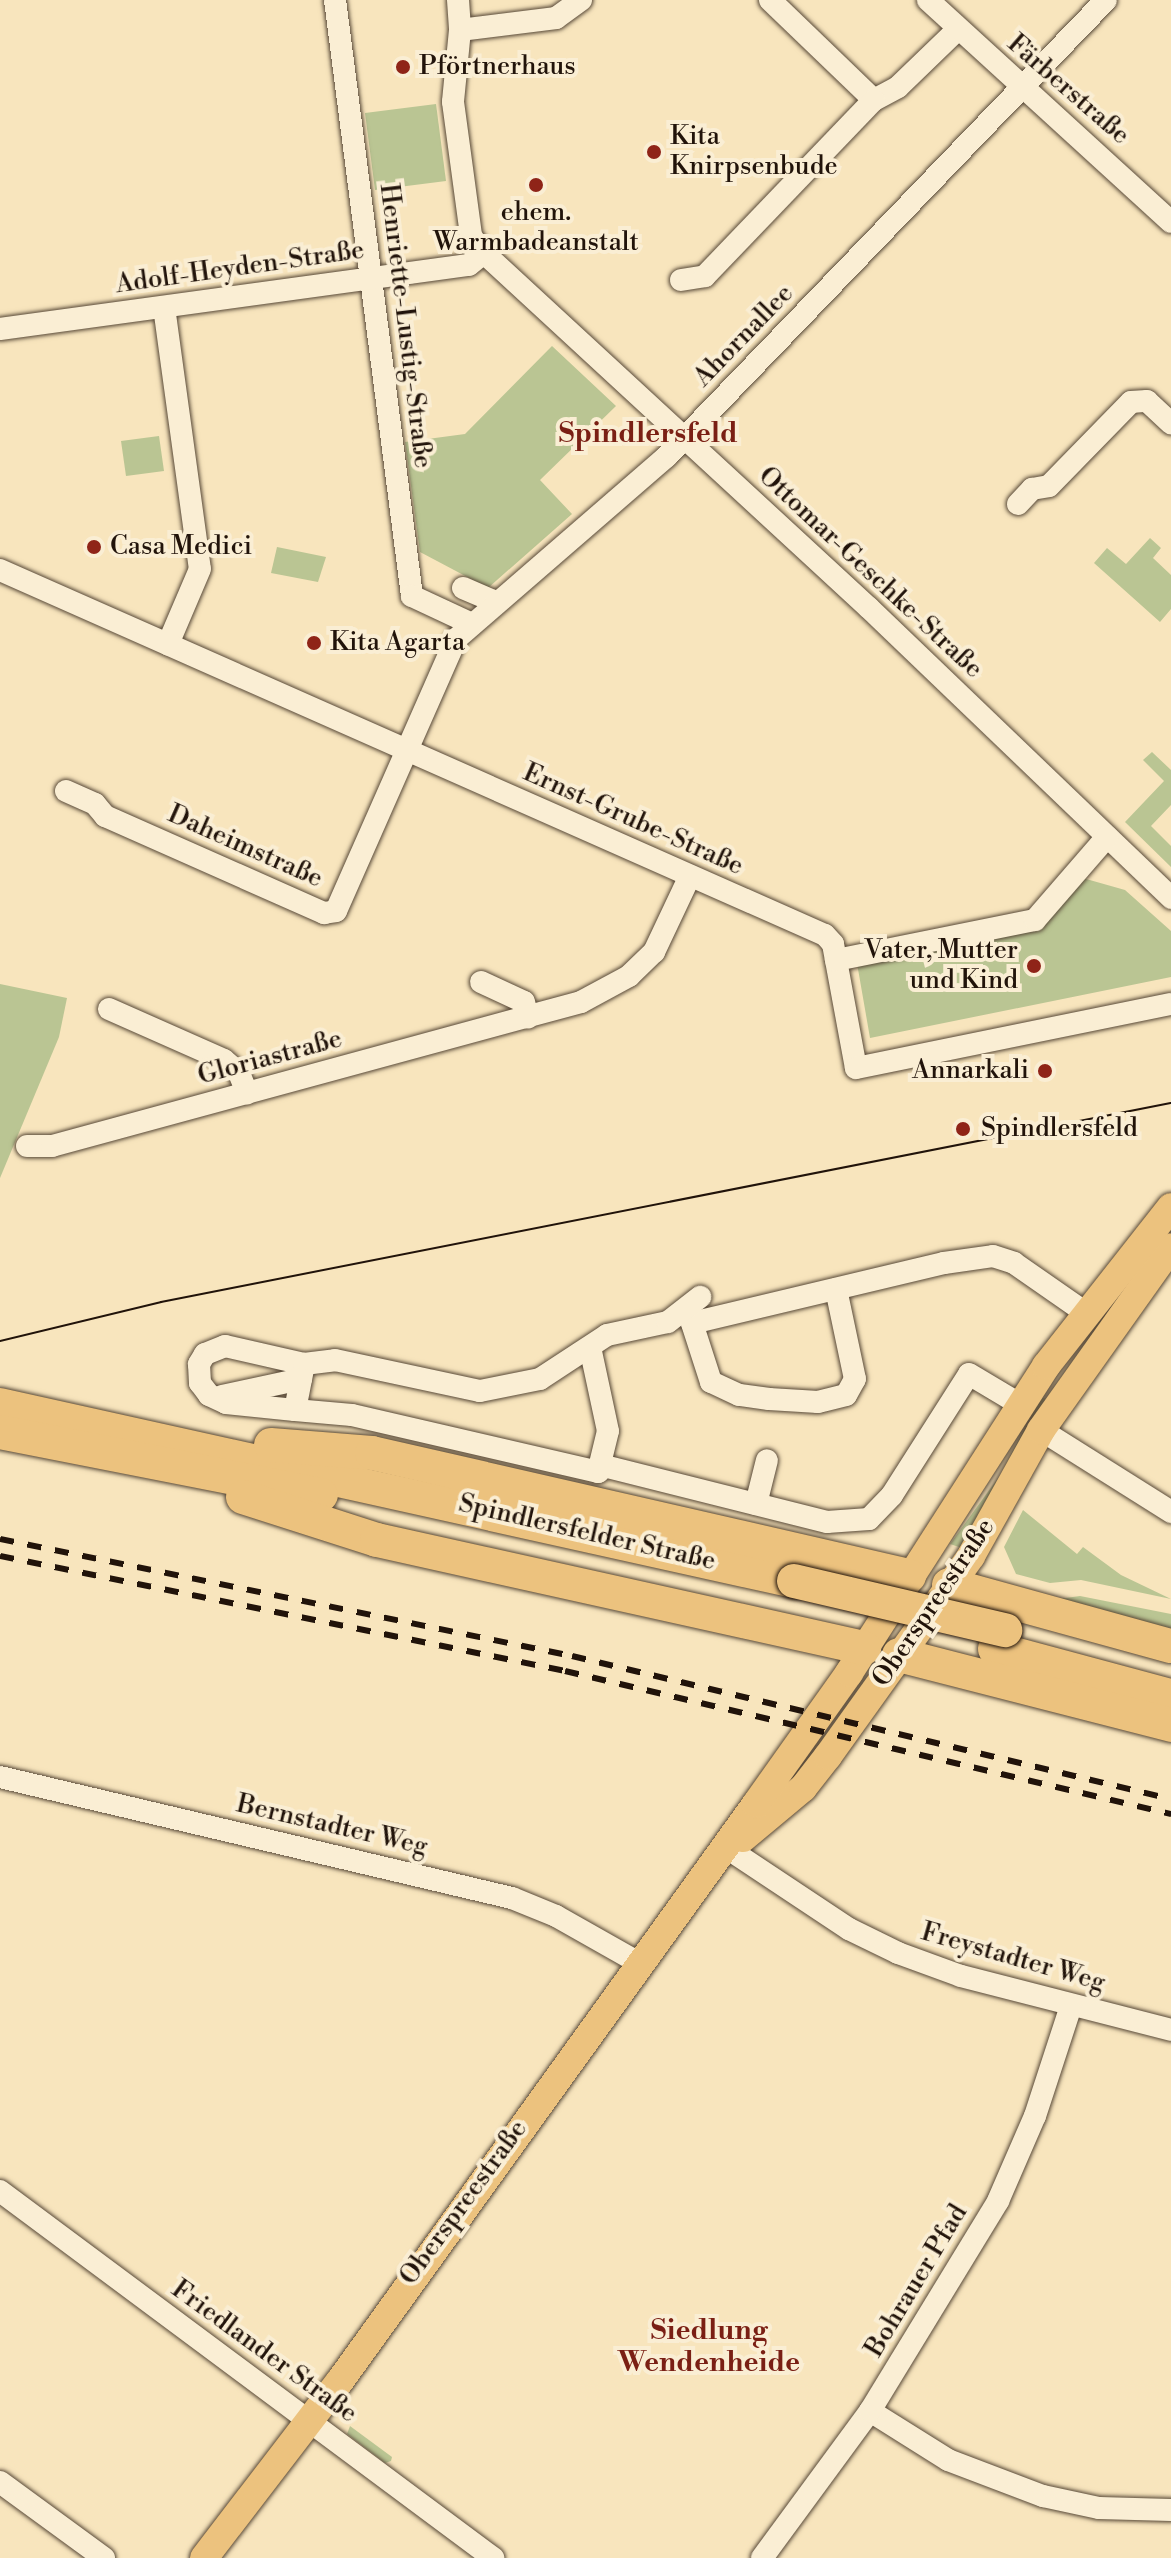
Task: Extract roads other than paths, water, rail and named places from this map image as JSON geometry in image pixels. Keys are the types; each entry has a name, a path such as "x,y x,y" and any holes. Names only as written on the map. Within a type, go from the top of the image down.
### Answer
{"highway":[{"name":"Spindlersfelder Straße","path":"0,1405 176,1456 1000,1640 1171,1674"},
{"name":"Spindlersfelder Straße","path":"0,1432 176,1456"},
{"path":"176,1456 372,1453 909,1576"},
{"path":"176,1456 270,1508 377,1540 864,1648"},
{"path":"949,1585 1171,1646"},
{"name":"Spindlersfelder Straße","path":"1000,1640 1171,1696"},
{"path":"899,1655 1171,1725"}],"main road":[{"name":"Oberspreestraße","path":"204,2558 307,2419 340,2381 724,1846 864,1648 1021,1405 1086,1313 1171,1207"},
{"name":"Oberspreestraße","path":"724,1846 749,1836 803,1788 971,1556 1041,1430 1171,1247"},
{"path":"1086,1313 1110,1330"},
{"path":"909,1576 949,1585"},
{"path":"864,1648 899,1655"}],"street":[{"name":"Henriette-Lustig-Straße","path":"335,0 412,596 470,623"},
{"path":"458,0 460,30 556,18 581,0"},
{"path":"770,0 874,100"},
{"name":"Färberstraße","path":"928,0 1006,74 1026,84 1171,222"},
{"name":"Ahornallee","path":"408,753 456,639 470,623 685,438 1106,0"},
{"path":"681,280 705,276 874,100 898,87 958,29"},
{"name":"Ottomar-Geschke-Straße","path":"460,30 453,102 471,236 484,253 685,438 1171,898"},
{"name":"Adolf-Heyden-Straße","path":"0,329 469,265 484,253"},
{"path":"164,307 200,569 168,644"},
{"path":"1018,504 1032,489 1049,486 1131,402 1147,401 1171,423"},
{"name":"Ernst-Grube-Straße","path":"0,570 825,935 836,960 856,1068 1171,1004"},
{"path":"463,588 494,601"},
{"name":"Daheimstraße","path":"66,791 95,804 105,816 324,913 336,911 408,753"},
{"path":"836,960 1035,920 1107,837"},
{"name":"Gloriastraße","path":"27,1146 52,1146 581,1002 629,976 654,952 690,876"},
{"path":"481,982 524,1002 528,1018"},
{"path":"109,1009 224,1060 239,1073 247,1093"},
{"path":"836,1289 855,1379 846,1395 804,1402 721,1389 702,1366 692,1323 836,1289 993,1256 1031,1273 1086,1313"},
{"path":"209,1395 335,1360 480,1391 540,1379 607,1335 668,1322 700,1297"},
{"path":"303,1371 225,1346 214,1348 199,1364 200,1383 209,1395 226,1403 352,1415 598,1472 608,1431 590,1347"},
{"path":"295,1410 303,1371"},
{"path":"600,1465 827,1522 869,1519 892,1495 969,1374 1021,1405"},
{"path":"1041,1430 1171,1512"},
{"path":"756,1504 767,1460"},
{"name":"Bernstadter Weg","path":"0,1777 512,1898 556,1916 639,1963"},
{"name":"Freystadter Weg","path":"724,1846 849,1929 898,1953 1071,2006 1171,2030"},
{"name":"Bohrauer Pfad","path":"762,2558 870,2411 998,2201 1035,2116 1071,2006"},
{"name":"Friedlander Straße","path":"0,2191 493,2558"},
{"path":"870,2411 948,2460 1043,2496 1099,2508 1171,2510"},
{"path":"0,2482 104,2558"}],"tram line":[{"path":"0,1341 161,1302 1171,1103"}],"railway":[{"path":"0,1539 572,1656 1171,1799"},
{"path":"0,1556 565,1671 1171,1814"}],"place":[{"name":"Pförtnerhaus","path":"403,67"},
{"name":"Kita Knirpsenbude","path":"654,152"},
{"name":"ehem. Warmbadeanstalt","path":"536,185"},
{"name":"Casa Medici","path":"94,547"},
{"name":"Kita Agarta","path":"314,643"},
{"name":"Vater, Mutter und Kind","path":"1034,966"},
{"name":"Annarkali","path":"1045,1071"},
{"name":"Spindlersfeld","path":"963,1129"}],"district":[{"name":"Spindlersfeld","path":"648,434"},
{"name":"Siedlung Wendenheide","path":"709,2347"}]}
